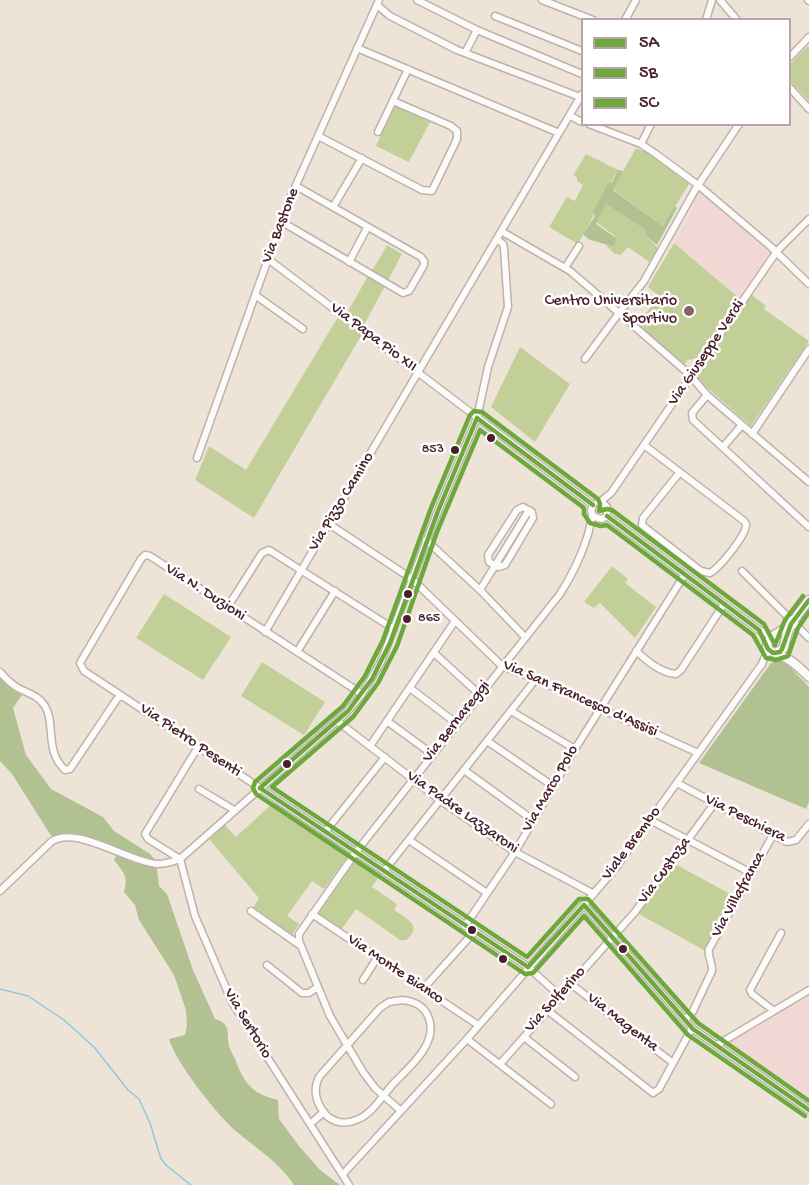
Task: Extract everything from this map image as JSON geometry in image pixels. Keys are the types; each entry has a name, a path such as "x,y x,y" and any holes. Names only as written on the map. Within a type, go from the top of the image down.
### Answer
{"street":[{"path":"417,0 477,30 581,74"},
{"path":"542,0 588,18"},
{"path":"626,18 636,0"},
{"path":"707,18 712,0"},
{"path":"720,0 735,18"},
{"path":"378,2 389,15 465,53 581,95"},
{"name":"Via Bastone","path":"197,458 296,186 378,2"},
{"path":"495,16 581,51"},
{"path":"465,53 477,30"},
{"path":"791,55 809,37"},
{"path":"357,48 559,133"},
{"path":"378,132 408,69"},
{"path":"791,90 809,109"},
{"name":"Via Pizzo Camino","path":"265,632 581,95"},
{"path":"318,136 423,191 430,191 434,188 457,139 457,131 451,126 393,101"},
{"path":"570,116 581,122"},
{"path":"594,126 641,144 698,185 777,251 809,284"},
{"path":"641,144 650,126"},
{"path":"585,359 644,281 698,185 738,126"},
{"path":"333,207 362,158"},
{"path":"282,222 405,293 409,291 424,265 422,258 296,186"},
{"name":"Via Giuseppe Verdi","path":"600,502 611,493 777,251 809,219"},
{"path":"349,262 367,228"},
{"path":"501,231 565,268 691,376 707,395 809,482"},
{"path":"0,891 52,841 65,836 149,862 165,864 180,859 337,721 362,694 379,667 426,540 477,418 488,369 508,305 504,249 502,243 497,239"},
{"path":"565,268 579,246"},
{"name":"Via Papa Pio XII","path":"268,259 593,505"},
{"path":"255,295 303,329"},
{"path":"752,434 809,349"},
{"path":"707,395 692,413 691,418 809,527"},
{"path":"723,447 742,425"},
{"path":"644,445 680,472 744,521 746,525 744,532 716,569 710,573 701,572 642,525 642,519 680,472"},
{"name":"Via Giuseppe Verdi","path":"607,507 611,493"},
{"path":"502,666 565,585 589,532 591,509 593,505 600,502 607,507 604,517 589,532"},
{"path":"480,590 529,510 523,507 517,510 489,554 489,561 495,565"},
{"path":"592,515 596,519 604,517 685,574 759,630 771,644 809,677"},
{"name":"Via San Francesco d'Assisi","path":"329,524 412,579 502,666 536,679 698,753"},
{"path":"426,540 480,590 525,637"},
{"path":"227,608 265,551 271,551 394,629"},
{"name":"Via N. Duzioni","path":"145,555 150,556 362,694"},
{"name":"Via Pietro Pesenti","path":"145,555 141,558 80,663 84,671 528,967 560,996"},
{"path":"742,571 809,638"},
{"name":"Via Marco Polo","path":"465,926 515,852 600,708 685,574"},
{"path":"297,652 335,591"},
{"path":"771,644 792,623 809,600"},
{"path":"636,651 657,667 672,674 678,673 724,604"},
{"path":"370,746 455,621"},
{"path":"771,644 782,651 792,623"},
{"path":"771,644 780,637 792,661"},
{"name":"Viale Brembo","path":"343,1174 466,1039 622,860 762,664 771,644"},
{"path":"434,653 479,694"},
{"name":"Via Bernareggi","path":"301,946 299,933 356,852 502,666"},
{"path":"0,672 12,684 33,694 44,704 48,713 53,750 61,766 66,770 70,769 121,696"},
{"path":"384,871 536,679"},
{"path":"410,688 456,723"},
{"path":"511,711 575,749"},
{"name":"Via Padre Lazzaroni","path":"337,721 440,800 515,852 594,894"},
{"path":"387,721 432,754"},
{"path":"487,741 553,786"},
{"path":"180,859 147,838 145,834 198,747"},
{"path":"325,832 386,757"},
{"path":"464,770 533,820"},
{"name":"Via Peschiera","path":"676,783 792,843 809,824"},
{"path":"199,789 234,810"},
{"name":"Via Custoza","path":"613,937 635,912 714,804"},
{"path":"650,820 751,873"},
{"name":"Via Villafranca","path":"685,1020 693,1011 712,971 708,955 710,949 773,835"},
{"path":"409,840 487,893"},
{"name":"Via Sertorio","path":"180,859 195,916 230,1000 349,1185"},
{"path":"584,905 692,1028 809,1110"},
{"path":"251,911 301,946 330,1016 368,1079 401,1111"},
{"name":"Via Monte Bianco","path":"312,914 478,1025"},
{"path":"423,989 474,932"},
{"path":"774,1011 750,990 781,933"},
{"name":"Via Solferino","path":"500,1064 613,937"},
{"path":"363,980 377,958"},
{"path":"267,965 302,993 309,993 318,987"},
{"name":"Via Magenta","path":"571,984 673,1063"},
{"path":"717,1045 809,990"},
{"path":"397,1000 410,1001 424,1011 431,1026 429,1041 383,1096 364,1116 353,1122 336,1121 324,1112 316,1098 317,1083 321,1073 380,1008 397,1000"},
{"path":"548,1010 653,1093 658,1090 692,1028"},
{"path":"524,1036 575,1077"},
{"path":"466,1039 551,1104"},
{"path":"310,1124 324,1112"}],"shaded area":[{"path":"701,190 772,250 739,298 674,243 695,203 692,201"},
{"path":"809,992 809,1097 749,1056 743,1058 727,1045 729,1040 747,1029 751,1031 782,1012 783,1007"}],"green space":[{"path":"809,47 809,101 791,82 791,63"},
{"path":"395,105 430,122 409,162 376,146"},
{"path":"636,148 648,153 689,184 663,226 613,189"},
{"path":"586,154 618,170 578,244 549,227 567,197 575,201 583,185 573,175"},
{"path":"618,170 623,171 613,190 663,226 675,206 677,208 657,245 647,237 644,229 606,204 596,224 616,238 614,247 588,239 583,234 595,216 593,212 608,183 612,183"},
{"path":"606,204 644,229 647,237 659,249 651,263 628,247 621,255 615,254 605,245 614,247 615,236 596,222"},
{"name":"Centro Universitario Sportivo","path":"674,243 739,298 698,358 687,360 684,366 636,324 660,297 648,287"},
{"path":"387,245 402,254 388,280 372,271"},
{"path":"368,276 385,286 364,325 347,313"},
{"path":"752,295 766,306 764,309 809,341 751,426 695,377"},
{"path":"338,317 362,334 254,518 195,480 209,446 246,470"},
{"path":"520,347 570,384 535,442 491,407"},
{"path":"612,566 628,579 625,583 656,607 635,638 600,603 594,608 584,602"},
{"path":"164,594 231,637 203,680 136,638"},
{"path":"781,660 809,687 809,802 806,809 699,763 771,663"},
{"path":"262,662 325,702 304,735 241,696"},
{"path":"0,678 22,695 13,708 26,755 51,789 103,817 114,831 150,854 156,861 159,886 167,894 193,970 215,1019 226,1026 229,1048 242,1075 255,1091 278,1100 279,1119 320,1170 340,1185 294,1185 275,1163 229,1124 188,1074 169,1039 185,1035 186,1010 174,975 139,920 135,905 124,892 125,878 114,860 119,851 69,835 52,837 12,774 0,761"},
{"path":"275,801 350,853 324,889 312,881 287,916 299,924 291,937 252,910 259,898 209,839 224,824 236,837"},
{"path":"355,856 381,873 372,887 397,904 394,910 413,926 411,935 406,940 400,940 356,909 341,930 316,914"},
{"path":"675,864 734,896 704,950 639,914"}],"waterway":[{"path":"0,989 28,996 64,1020 94,1047 128,1090 139,1099 150,1123 161,1159 191,1185"}],"transit line":[{"name":"5B","path":"803,596 785,620 775,645 764,624 612,510 599,511 598,499 482,412 474,411 470,415 431,508 383,640 365,676 343,706 255,782 253,788 256,794 525,974 533,973 584,916 688,1035 805,1116"},
{"name":"5A","path":"477,418 593,505"},
{"name":"5A","path":"260,788 348,711 372,679 390,643 438,511 477,418"},
{"name":"5C","path":"809,612 798,628 788,656 776,660 766,658 753,635 607,525 590,523 584,514 584,508 480,430 437,532 397,646 378,683 353,717 272,787 527,957 579,899 588,899 698,1023 809,1101"},
{"name":"5A","path":"607,516 759,630 768,649 773,653 780,652 791,624 809,600"},
{"name":"5A","path":"260,788 528,967"},
{"name":"5A","path":"584,905 693,1029 809,1110"},
{"name":"5A","path":"528,967 584,905"}],"place":[{"name":"Centro Universitario Sportivo","path":"689,311"},
{"name":"853","path":"455,450"},
{"name":"865","path":"407,619"}]}
